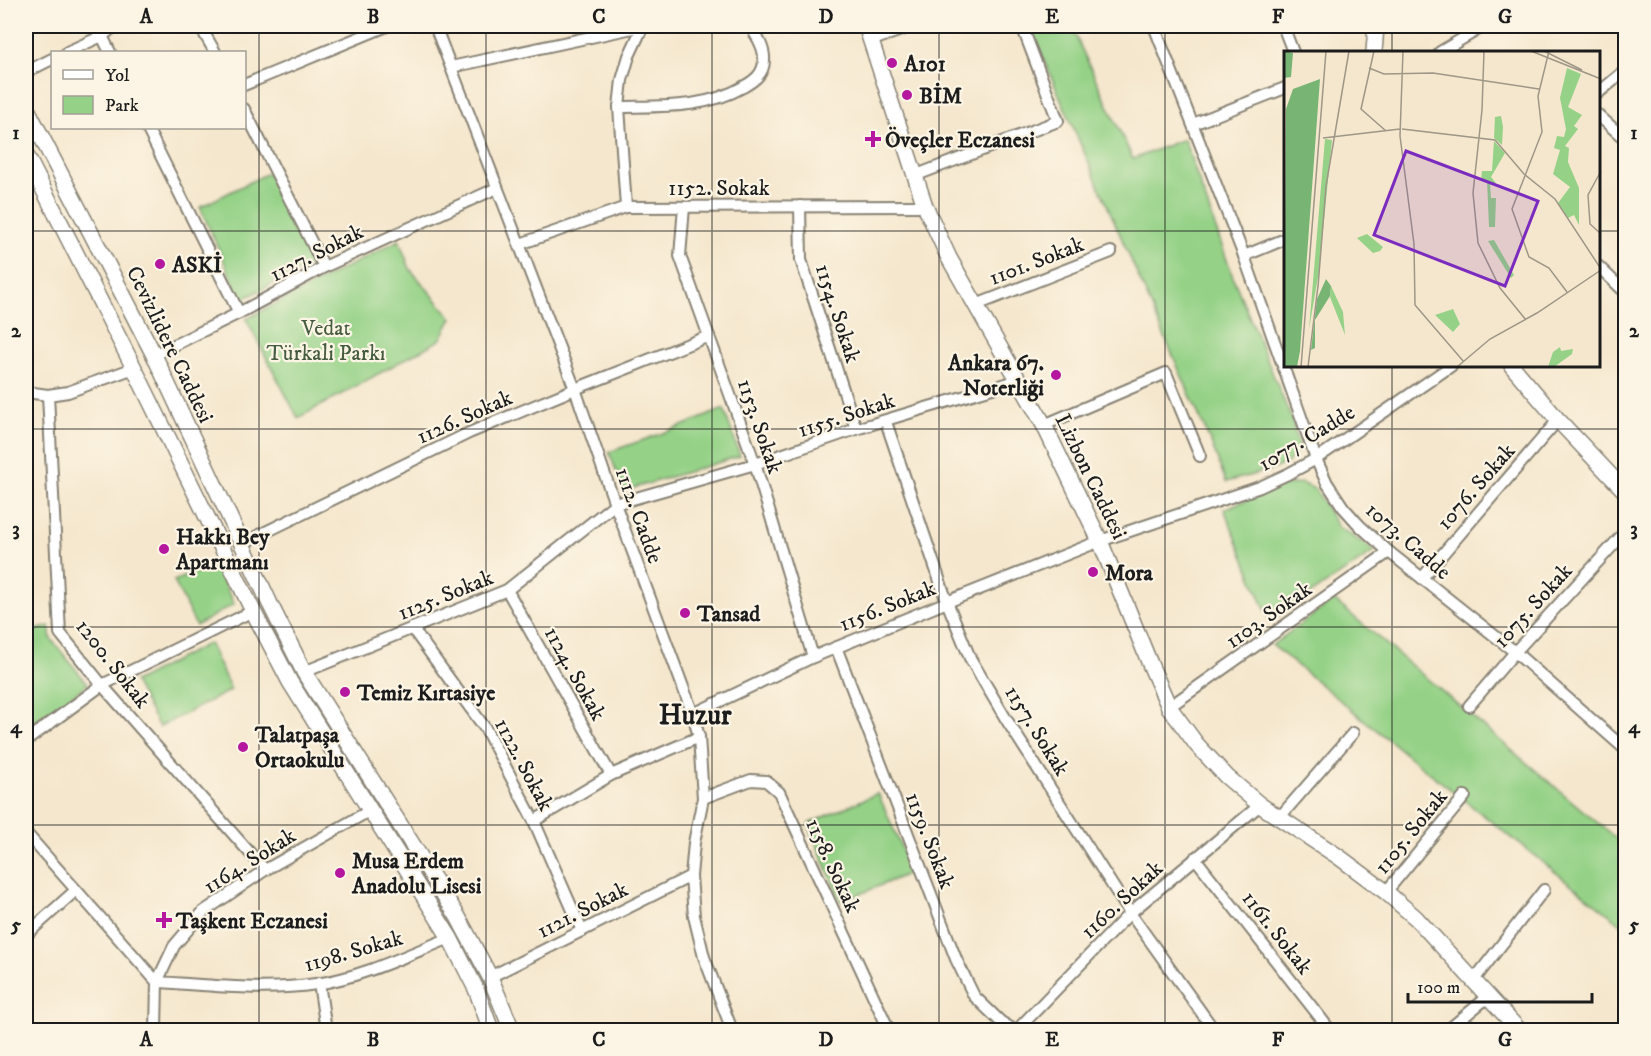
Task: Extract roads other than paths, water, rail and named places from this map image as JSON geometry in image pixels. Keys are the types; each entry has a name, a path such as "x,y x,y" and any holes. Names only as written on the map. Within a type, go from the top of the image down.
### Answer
{"main road":[{"name":"Lizbon Caddesi","path":"866,26 925,206 949,258 1044,425 1100,541 1169,707 1197,745 1219,769 1260,805 1339,857 1416,918 1519,1030"},
{"path":"1374,51 1376,26"},
{"name":"Cevizlidere Caddesi","path":"26,107 154,355 241,544 304,672 458,917 490,977 512,1030"},
{"name":"Cevizlidere Caddesi","path":"26,154 290,682 450,938 476,989 491,1030"},
{"path":"1514,368 1558,420 1626,492"},
{"path":"253,611 270,604"}],"street":[{"path":"69,51 102,36 115,26"},
{"path":"200,26 214,51"},
{"path":"246,84 387,26"},
{"name":"1112. Cadde","path":"435,26 575,389 693,714 699,737 703,798 694,843 691,876 694,916 704,957 732,1030"},
{"path":"451,67 642,26"},
{"path":"626,207 619,107 626,64 642,26"},
{"path":"619,107 705,102 732,94 750,83 761,74 765,58 760,41 750,26"},
{"path":"870,41 913,26"},
{"path":"915,176 1058,121 1022,26"},
{"name":"1073. Cadde","path":"1154,26 1244,256 1316,459 1327,483 1343,507 1360,526 1389,552 1515,652 1626,750"},
{"path":"1283,26 1293,51"},
{"path":"1442,51 1484,26"},
{"path":"102,36 110,51"},
{"path":"26,72 51,60"},
{"path":"1600,92 1626,70"},
{"path":"1193,124 1284,88"},
{"path":"246,113 324,267"},
{"path":"1600,116 1626,140"},
{"path":"147,129 239,314"},
{"name":"1127. Sokak","path":"154,355 239,314 324,267 497,188"},
{"name":"1154. Sokak","path":"800,206 801,260 856,429"},
{"name":"1152. Sokak","path":"520,243 626,207 925,206"},
{"name":"1153. Sokak","path":"684,207 680,256 755,464 813,657"},
{"path":"1244,256 1284,239"},
{"name":"1101. Sokak","path":"976,305 1111,252"},
{"path":"1600,267 1626,293"},
{"name":"1126. Sokak","path":"241,544 469,433 709,336"},
{"path":"26,392 48,395 68,392 134,368"},
{"name":"1077. Cadde","path":"1100,541 1260,486 1290,473 1316,459 1448,368"},
{"path":"1044,425 1166,373 1200,456"},
{"name":"1155. Sokak","path":"615,504 755,464 856,429 886,422 1019,380"},
{"name":"1200. Sokak","path":"48,395 60,633 102,685 265,870"},
{"name":"1076. Sokak","path":"1422,578 1558,420"},
{"name":"1157. Sokak","path":"886,422 947,602 970,658 1006,719 1130,913 1214,1030"},
{"name":"1125. Sokak","path":"304,672 507,590 615,504"},
{"name":"1075. Sokak","path":"1470,706 1515,652 1626,531"},
{"name":"1156. Sokak","path":"693,714 836,647 1100,541"},
{"name":"1103. Sokak","path":"1169,707 1389,552"},
{"name":"1124. Sokak","path":"507,590 611,775"},
{"path":"26,741 102,685 253,611"},
{"name":"1122. Sokak","path":"412,628 486,728 534,821 582,931"},
{"name":"1159. Sokak","path":"836,647 956,958 974,996 1001,1022 1015,1030"},
{"path":"1279,818 1353,733"},
{"path":"534,821 611,775 699,737"},
{"name":"1158. Sokak","path":"703,798 751,780 766,781 779,792 889,1030"},
{"name":"1105. Sokak","path":"1386,892 1465,796"},
{"name":"1160. Sokak","path":"1015,1030 1130,913 1260,805"},
{"name":"1164. Sokak","path":"156,1030 157,982 174,946 203,912 265,870 369,811"},
{"path":"26,833 157,982"},
{"name":"1161. Sokak","path":"1195,858 1330,1030"},
{"name":"1121. Sokak","path":"490,977 691,876"},
{"path":"26,935 76,890"},
{"path":"1474,980 1544,890"},
{"name":"1198. Sokak","path":"157,982 266,988 319,983 381,966 450,938"},
{"path":"319,983 326,1030"},
{"path":"1448,1030 1489,996"},
{"path":"26,1021 31,1030"}],"place":[{"name":"A101","path":"892,63"},
{"name":"BİM","path":"907,95"},
{"name":"Öveçler Eczanesi","path":"873,139"},
{"name":"ASKİ","path":"160,264"},
{"name":"Ankara 67. Noterliği","path":"1056,375"},
{"name":"Hakkı Bey Apartmanı","path":"164,549"},
{"name":"Mora","path":"1093,572"},
{"name":"Tansad","path":"685,613"},
{"name":"Temiz Kırtasiye","path":"345,692"},
{"name":"Talatpaşa Ortaokulu","path":"243,747"},
{"name":"Musa Erdem Anadolu Lisesi","path":"340,873"},
{"name":"Taşkent Eczanesi","path":"164,920"}],"district":[{"name":"Huzur","path":"695,714"}],"park label":[{"name":"Vedat Türkali Parkı","path":"326,340"}]}
